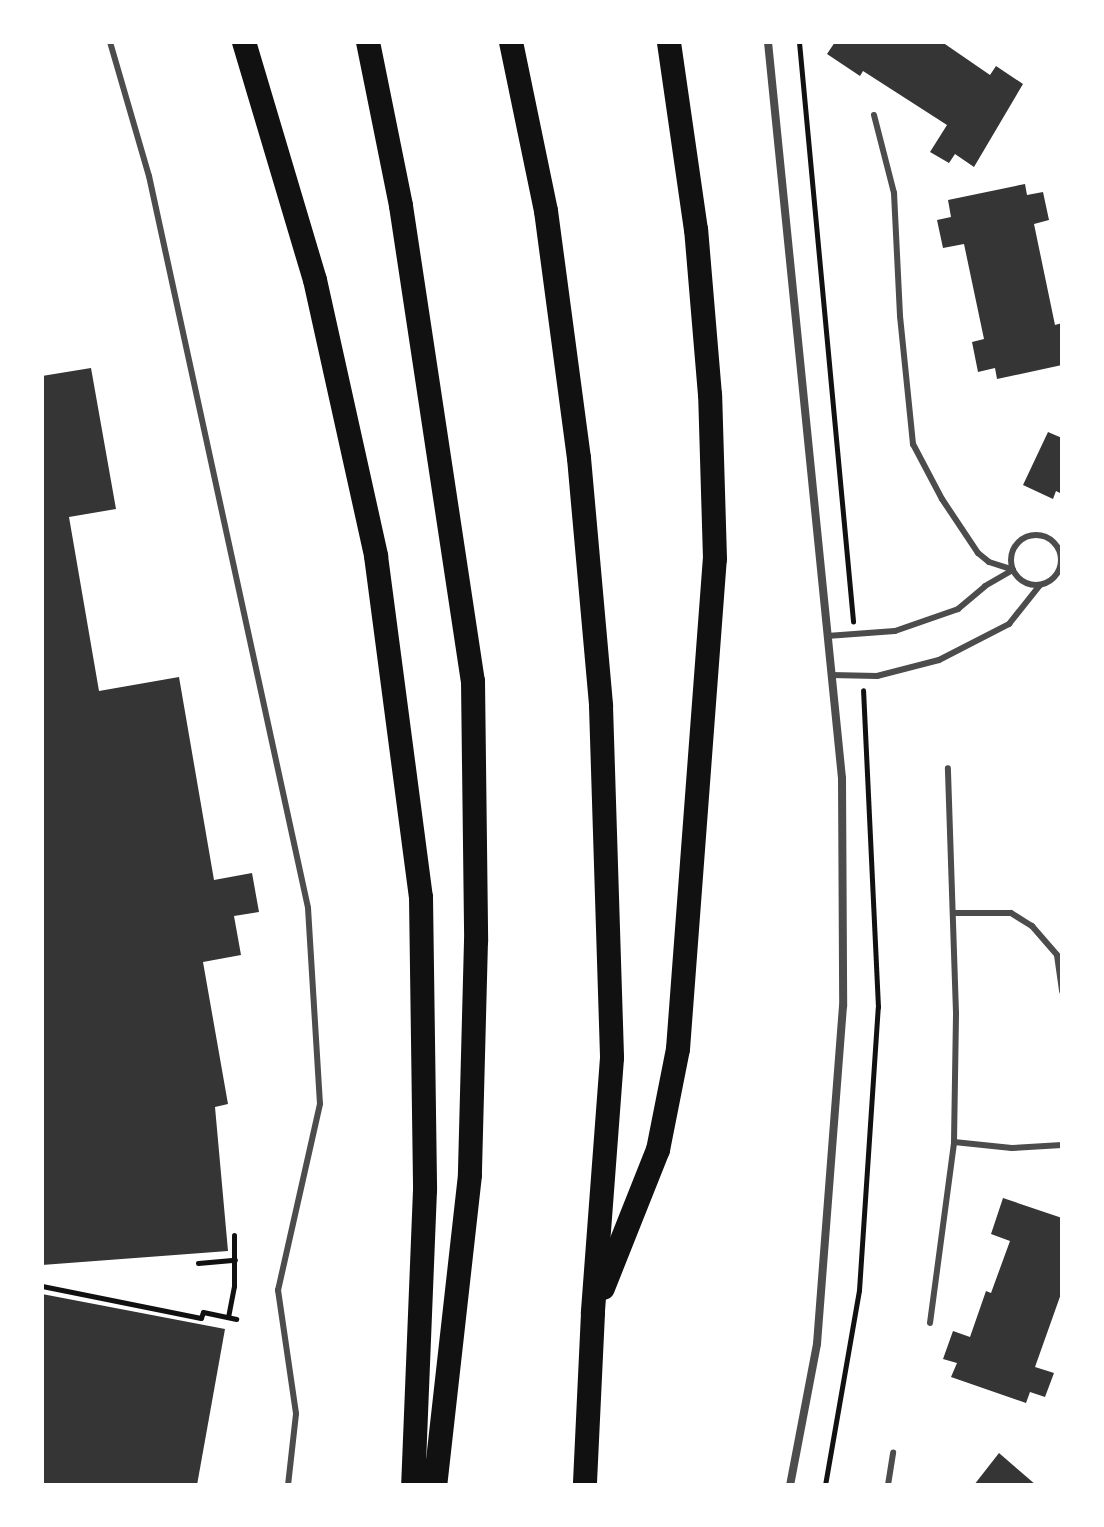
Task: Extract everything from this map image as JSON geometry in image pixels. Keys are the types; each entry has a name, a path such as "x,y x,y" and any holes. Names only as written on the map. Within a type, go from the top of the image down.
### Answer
{"highway":[{"path":"244,42 315,280 376,556 421,897 425,1190 413,1485"},
{"path":"368,42 401,206 473,681 476,941 470,1175 435,1485"},
{"path":"511,42 548,227 579,458 601,706 612,1058 593,1313 585,1485"},
{"path":"593,1313 658,1150 678,1049 715,559 710,395 697,245 669,42"}],"street":[{"path":"768,42 842,778 843,1006 817,1344 790,1485"}],"lane":[{"path":"110,42 149,176 308,908 320,1104 278,1290 296,1414 288,1485"},
{"path":"874,115 894,193 900,316 913,444 942,499 978,553 989,562 1013,570 1024,582 1040,585"},
{"path":"831,675 877,676 939,660 1009,624 1040,585 1055,578 1060,571 1062,554 1045,536 1036,535 1020,541 1012,554 1013,570"},
{"path":"827,636 895,631 958,609 985,586 1013,570"},
{"path":"1055,578 1062,585"},
{"path":"930,1323 954,1142 956,1013 948,768"},
{"path":"953,913 1011,913 1032,926 1057,955 1062,992"},
{"path":"954,1142 1012,1148 1062,1145"},
{"path":"888,1485 893,1452"}],"path":[{"path":"799,42 850,602"},
{"path":"825,1485 859,1290 878,1007 863,692"},
{"path":"228,1317 235,1260 234,1235"},
{"path":"198,1263 235,1260"},
{"path":"42,1286 201,1318 203,1312 236,1319"}],"building":[{"path":"835,42 942,42 990,75 996,66 1023,84 974,167 955,154 949,163 930,152 947,125 863,71 860,76 827,54"},
{"path":"1025,184 1027,195 1043,192 1049,220 1034,224 1055,325 1062,323 1062,365 997,379 995,368 978,372 972,342 984,339 964,244 943,248 937,220 951,217 948,200"},
{"path":"91,368 116,509 69,517 99,691 179,677 214,880 252,873 259,912 234,916 241,955 203,962 228,1104 215,1107 228,1251 42,1265 42,376"},
{"path":"1048,432 1062,438 1062,494 1056,491 1053,499 1023,485"},
{"path":"1003,1198 1062,1218 1062,1291 1035,1367 1054,1373 1045,1397 1030,1392 1026,1403 951,1377 957,1363 943,1359 953,1331 970,1337 986,1291 991,1293 1010,1241 991,1234"},
{"path":"42,1294 225,1329 197,1485 42,1485"},
{"path":"999,1453 1036,1485 974,1485"}]}
